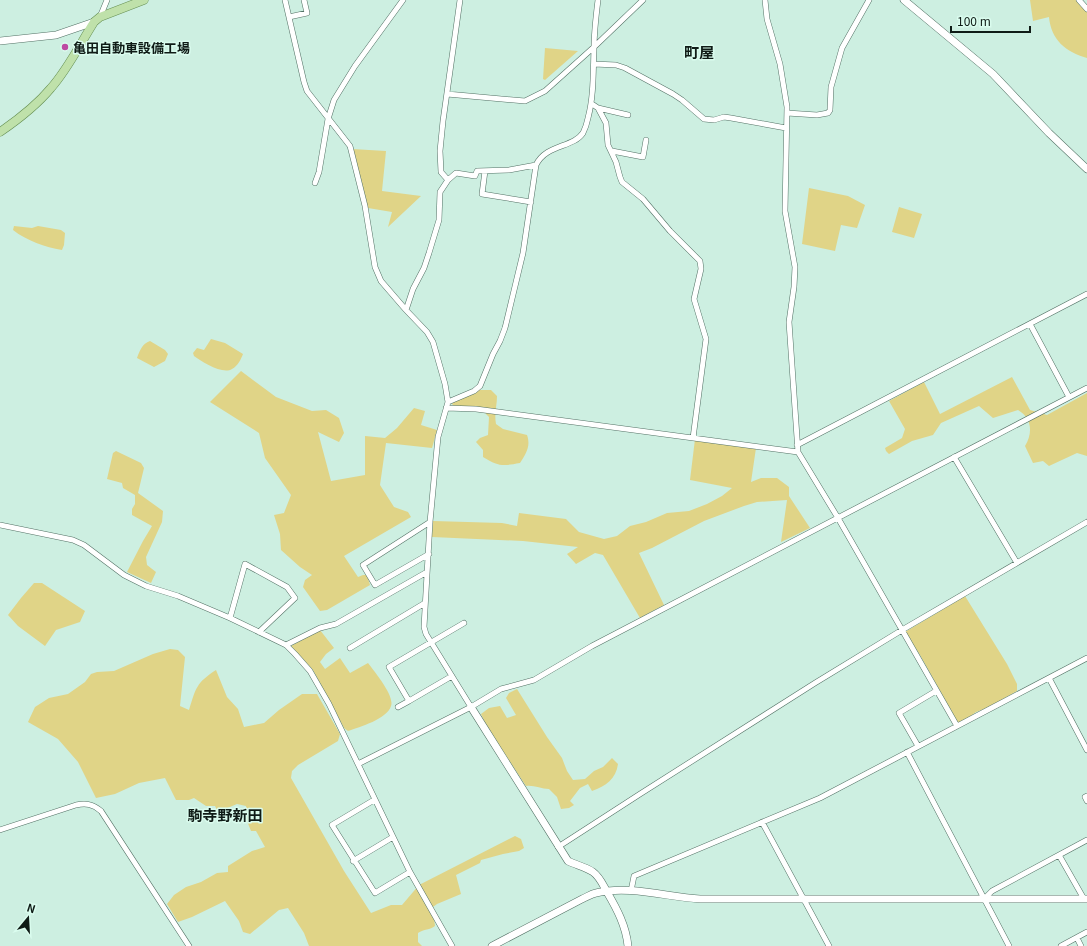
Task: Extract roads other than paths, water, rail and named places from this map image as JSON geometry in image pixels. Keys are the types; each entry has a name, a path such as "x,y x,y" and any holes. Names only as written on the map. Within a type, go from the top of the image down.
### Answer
{"main road":[{"path":"0,132 37,104 52,87 97,19 144,0"}],"street":[{"path":"0,41 56,35 97,19 107,0"},
{"path":"285,0 304,82 312,99 350,146 365,206 376,267 381,280 427,332 433,342 445,384 448,402 438,437 430,522 424,627 431,642 558,847 568,861 576,866 591,871 598,876 615,904 625,929 628,946"},
{"path":"289,17 307,13 304,0"},
{"path":"316,183 322,158 328,119 334,100 355,66 403,0"},
{"path":"448,180 442,174 440,166 442,121 460,0"},
{"path":"448,402 474,391 480,386 492,354 500,341 505,328 523,253 536,165 542,156 551,150 571,142 583,133 592,104 594,48 598,0"},
{"path":"447,94 525,101 545,91 594,48 643,0"},
{"path":"765,0 767,19 780,64 787,113 785,220 795,267 794,287 788,322 798,452 838,518 957,726"},
{"path":"787,113 817,115 828,113 830,110 831,87 842,48 869,0"},
{"path":"904,0 993,74 1049,133 1087,169"},
{"path":"1079,0 1087,9"},
{"path":"594,64 616,65 625,68 673,94 704,119 714,120 724,117 786,128"},
{"path":"592,104 598,108 628,115"},
{"path":"598,108 606,123 608,145 612,151 622,182 643,199 670,231 700,261 701,269 694,299 706,339 693,438"},
{"path":"612,151 643,157 646,140"},
{"path":"406,310 413,289 424,268 429,253 439,220 440,192 448,180 456,173 475,176 477,171 509,170 536,165"},
{"path":"485,171 482,194 531,202"},
{"path":"797,445 1087,294"},
{"path":"1030,324 1069,397"},
{"path":"358,764 471,707 501,689 534,680 592,646 1087,388"},
{"path":"446,408 476,409 798,452"},
{"path":"954,457 1017,563"},
{"path":"429,554 375,585 363,565 430,522"},
{"path":"558,847 902,630 1087,522"},
{"path":"0,525 74,540 124,575 230,618 286,645 310,671 358,764 374,800 410,872 452,946"},
{"path":"230,618 245,564 287,587 295,598 260,632"},
{"path":"286,645 320,628 336,624 427,572"},
{"path":"350,648 425,604"},
{"path":"409,701 389,667 464,623"},
{"path":"615,904 617,898 628,891 634,876 820,798 1087,658"},
{"path":"398,707 452,676"},
{"path":"1050,678 1087,750"},
{"path":"918,746 899,713 936,691"},
{"path":"907,752 1009,946"},
{"path":"1087,796 1085,797 1087,801"},
{"path":"374,800 332,825 375,893 410,872"},
{"path":"0,830 76,805 88,804 97,807 189,946"},
{"path":"762,822 829,946"},
{"path":"354,860 393,837"},
{"path":"984,899 992,891 1087,840"},
{"path":"1059,854 1085,899"},
{"path":"492,946 582,899 595,893 607,891 628,891 700,899 1085,899"},
{"path":"1061,946 1087,932"},
{"path":"1077,938 1081,946"}],"place":[{"name":"亀田自動車設備工場","path":"65,47"}],"district":[{"name":"町屋","path":"699,51"},
{"name":"駒寺野新田","path":"225,814"}]}
